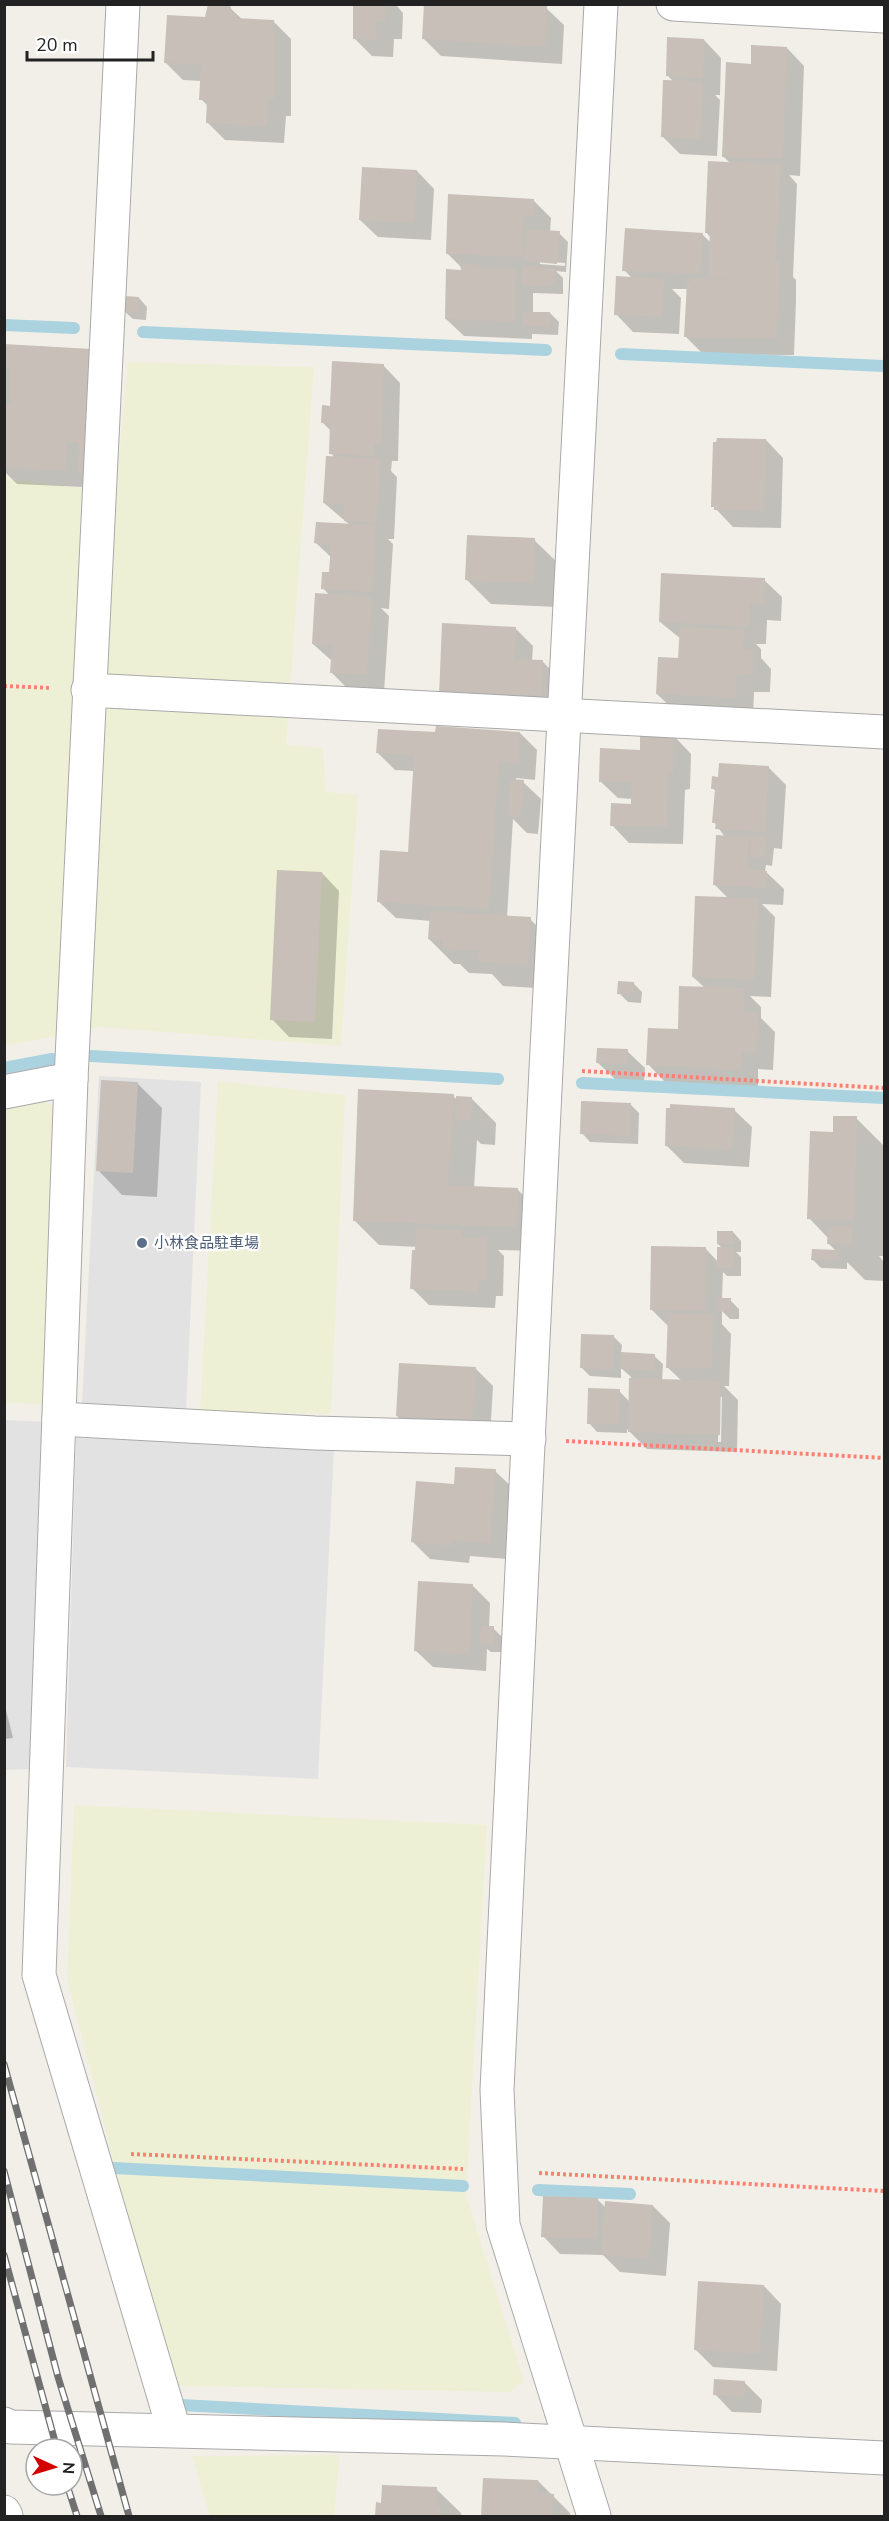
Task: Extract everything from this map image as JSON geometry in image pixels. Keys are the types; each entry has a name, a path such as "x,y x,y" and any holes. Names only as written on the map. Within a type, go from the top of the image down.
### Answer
{"street":[{"path":"123,4 88,690 71,1079 39,1975 174,2430"},
{"path":"594,2517 503,2225 499,2171 498,2078 546,1069 601,4"},
{"path":"673,4 885,16"},
{"path":"88,690 885,732"},
{"path":"4,1092 71,1079"},
{"path":"59,1419 315,1433 529,1439"},
{"path":"4,2424 34,2428 570,2441 885,2458"},
{"path":"4,2512 6,2517"}],"path":[{"path":"4,686 88,690"},
{"path":"546,1069 885,1088"},
{"path":"529,1439 885,1458"},
{"path":"92,2153 885,2191"}],"green space":[{"path":"128,362 314,367 286,745 323,748 326,792 358,795 341,1046 101,1027 5,1046 5,479 116,492"},
{"path":"218,1081 345,1095 331,1414 200,1412"},
{"path":"40,1098 57,1110 46,1404 5,1403 5,1106"},
{"path":"74,1805 487,1825 466,2195 524,2381 510,2392 179,2386 122,2194 67,1979"},
{"path":"340,2455 334,2516 210,2516 192,2456"}],"shaded area":[{"name":"小林食品駐車場","path":"99,1076 201,1082 186,1412 82,1404"},
{"path":"5,1420 49,1422 31,1769 5,1770"},
{"path":"76,1438 334,1448 318,1779 66,1767"}],"building":[{"path":"208,4 230,5 234,18 274,20 274,99 269,99 267,126 206,123 207,100 199,100 201,65 164,63 167,15 205,17"},
{"path":"353,4 386,4 385,22 377,22 376,40 353,39"},
{"path":"424,4 547,6 545,47 422,39"},
{"path":"667,37 704,39 703,78 666,76"},
{"path":"751,45 787,47 783,159 722,157 726,62 751,64"},
{"path":"663,80 703,81 700,139 661,137"},
{"path":"708,161 781,165 776,261 779,261 777,338 684,337 687,282 691,282 691,278 754,281 708,278 710,233 705,233"},
{"path":"362,167 417,170 414,223 359,220"},
{"path":"448,194 534,199 533,217 524,217 523,257 446,254"},
{"path":"625,228 703,233 700,274 622,271"},
{"path":"526,229 560,231 557,264 524,261"},
{"path":"460,264 481,265 480,268 516,269 515,322 445,319 446,269 461,270"},
{"path":"522,266 555,268 554,286 521,285"},
{"path":"616,276 664,279 662,317 614,315"},
{"path":"124,296 139,297 138,312 123,311"},
{"path":"523,312 550,312 550,327 523,326"},
{"path":"4,344 91,349 85,444 89,444 87,473 77,472 79,443 67,442 66,471 4,467 4,402 10,403 11,367 4,367"},
{"path":"332,361 384,364 381,444 375,444 374,456 329,454 330,423 321,423 322,405 330,406"},
{"path":"717,438 766,439 764,511 714,510 714,507 711,507 713,442 716,442"},
{"path":"326,456 380,458 377,523 344,521 344,504 323,503"},
{"path":"316,522 376,525 372,592 321,589 322,572 329,572 331,545 314,543"},
{"path":"467,535 535,538 533,583 465,580"},
{"path":"661,573 765,578 764,605 750,604 749,627 659,622"},
{"path":"315,593 372,597 367,675 330,673 332,646 312,644"},
{"path":"442,623 516,627 514,659 543,660 541,696 513,694 512,700 439,696"},
{"path":"680,627 745,630 743,649 754,650 753,675 737,675 736,698 656,694 658,657 678,658"},
{"path":"436,726 520,732 518,763 499,761 489,909 377,902 380,850 408,852 414,756 376,753 378,729 435,732"},
{"path":"640,734 674,735 673,773 668,773 667,827 610,826 611,803 631,804 631,782 599,782 600,748 640,750"},
{"path":"719,763 769,766 765,832 715,829 716,823 712,823 715,789 711,789 712,776 718,777"},
{"path":"510,779 524,780 521,817 508,816"},
{"path":"716,835 750,837 747,869 767,871 766,888 713,885"},
{"path":"751,836 766,837 764,858 750,857"},
{"path":"277,870 322,872 315,1022 270,1020"},
{"path":"695,896 758,898 754,980 692,977"},
{"path":"430,911 531,917 528,965 477,962 478,951 442,948 443,940 428,939"},
{"path":"618,981 634,982 633,995 617,994"},
{"path":"679,986 745,988 744,1012 758,1013 756,1053 742,1052 741,1070 646,1065 648,1028 678,1029"},
{"path":"597,1048 628,1049 627,1064 596,1063"},
{"path":"101,1080 138,1082 133,1173 96,1171"},
{"path":"358,1089 454,1094 448,1185 518,1188 516,1227 353,1221"},
{"path":"456,1096 472,1097 471,1121 455,1120"},
{"path":"581,1101 631,1103 630,1136 580,1134"},
{"path":"670,1104 735,1108 732,1150 665,1146 666,1108 670,1108"},
{"path":"833,1116 857,1116 854,1220 807,1219 810,1131 833,1132"},
{"path":"828,1226 852,1227 852,1245 827,1244"},
{"path":"416,1228 462,1230 462,1237 487,1237 486,1279 479,1280 478,1292 410,1289 412,1250 415,1250"},
{"path":"717,1231 733,1231 733,1244 717,1244"},
{"path":"651,1246 706,1247 705,1311 650,1310"},
{"path":"717,1247 733,1247 733,1268 717,1268"},
{"path":"812,1249 839,1250 839,1261 811,1260"},
{"path":"719,1298 731,1298 730,1311 719,1311"},
{"path":"668,1313 714,1315 712,1369 666,1368"},
{"path":"581,1334 614,1335 613,1370 580,1368"},
{"path":"621,1352 655,1354 654,1371 620,1369"},
{"path":"399,1363 476,1367 473,1420 396,1416"},
{"path":"629,1378 721,1381 720,1435 628,1432"},
{"path":"588,1388 620,1389 618,1425 587,1424"},
{"path":"455,1467 496,1469 490,1543 453,1540 452,1546 411,1542 416,1481 454,1484"},
{"path":"418,1581 473,1584 469,1654 414,1651"},
{"path":"481,1626 494,1626 494,1644 480,1644"},
{"path":"543,2196 598,2198 597,2239 541,2237"},
{"path":"605,2201 653,2205 649,2259 601,2255"},
{"path":"698,2281 764,2285 760,2354 694,2350"},
{"path":"714,2379 745,2381 744,2397 713,2395"},
{"path":"483,2478 538,2480 538,2493 554,2494 553,2516 481,2516"},
{"path":"382,2485 437,2487 436,2505 440,2506 440,2516 375,2516 376,2502 381,2503"}],"waterway":[{"path":"4,325 74,328"},
{"path":"143,332 546,350"},
{"path":"621,354 884,366"},
{"path":"91,1056 498,1079"},
{"path":"4,1068 52,1059"},
{"path":"582,1083 884,1098"},
{"path":"114,2168 463,2186"},
{"path":"538,2190 630,2194"},
{"path":"181,2405 515,2423"}],"railway":[{"path":"4,2064 129,2516"},
{"path":"4,2171 58,2377 101,2516"},
{"path":"4,2255 54,2437"},
{"path":"71,2497 77,2516"}],"place":[{"name":"小林食品駐車場","path":"142,1243"}]}
